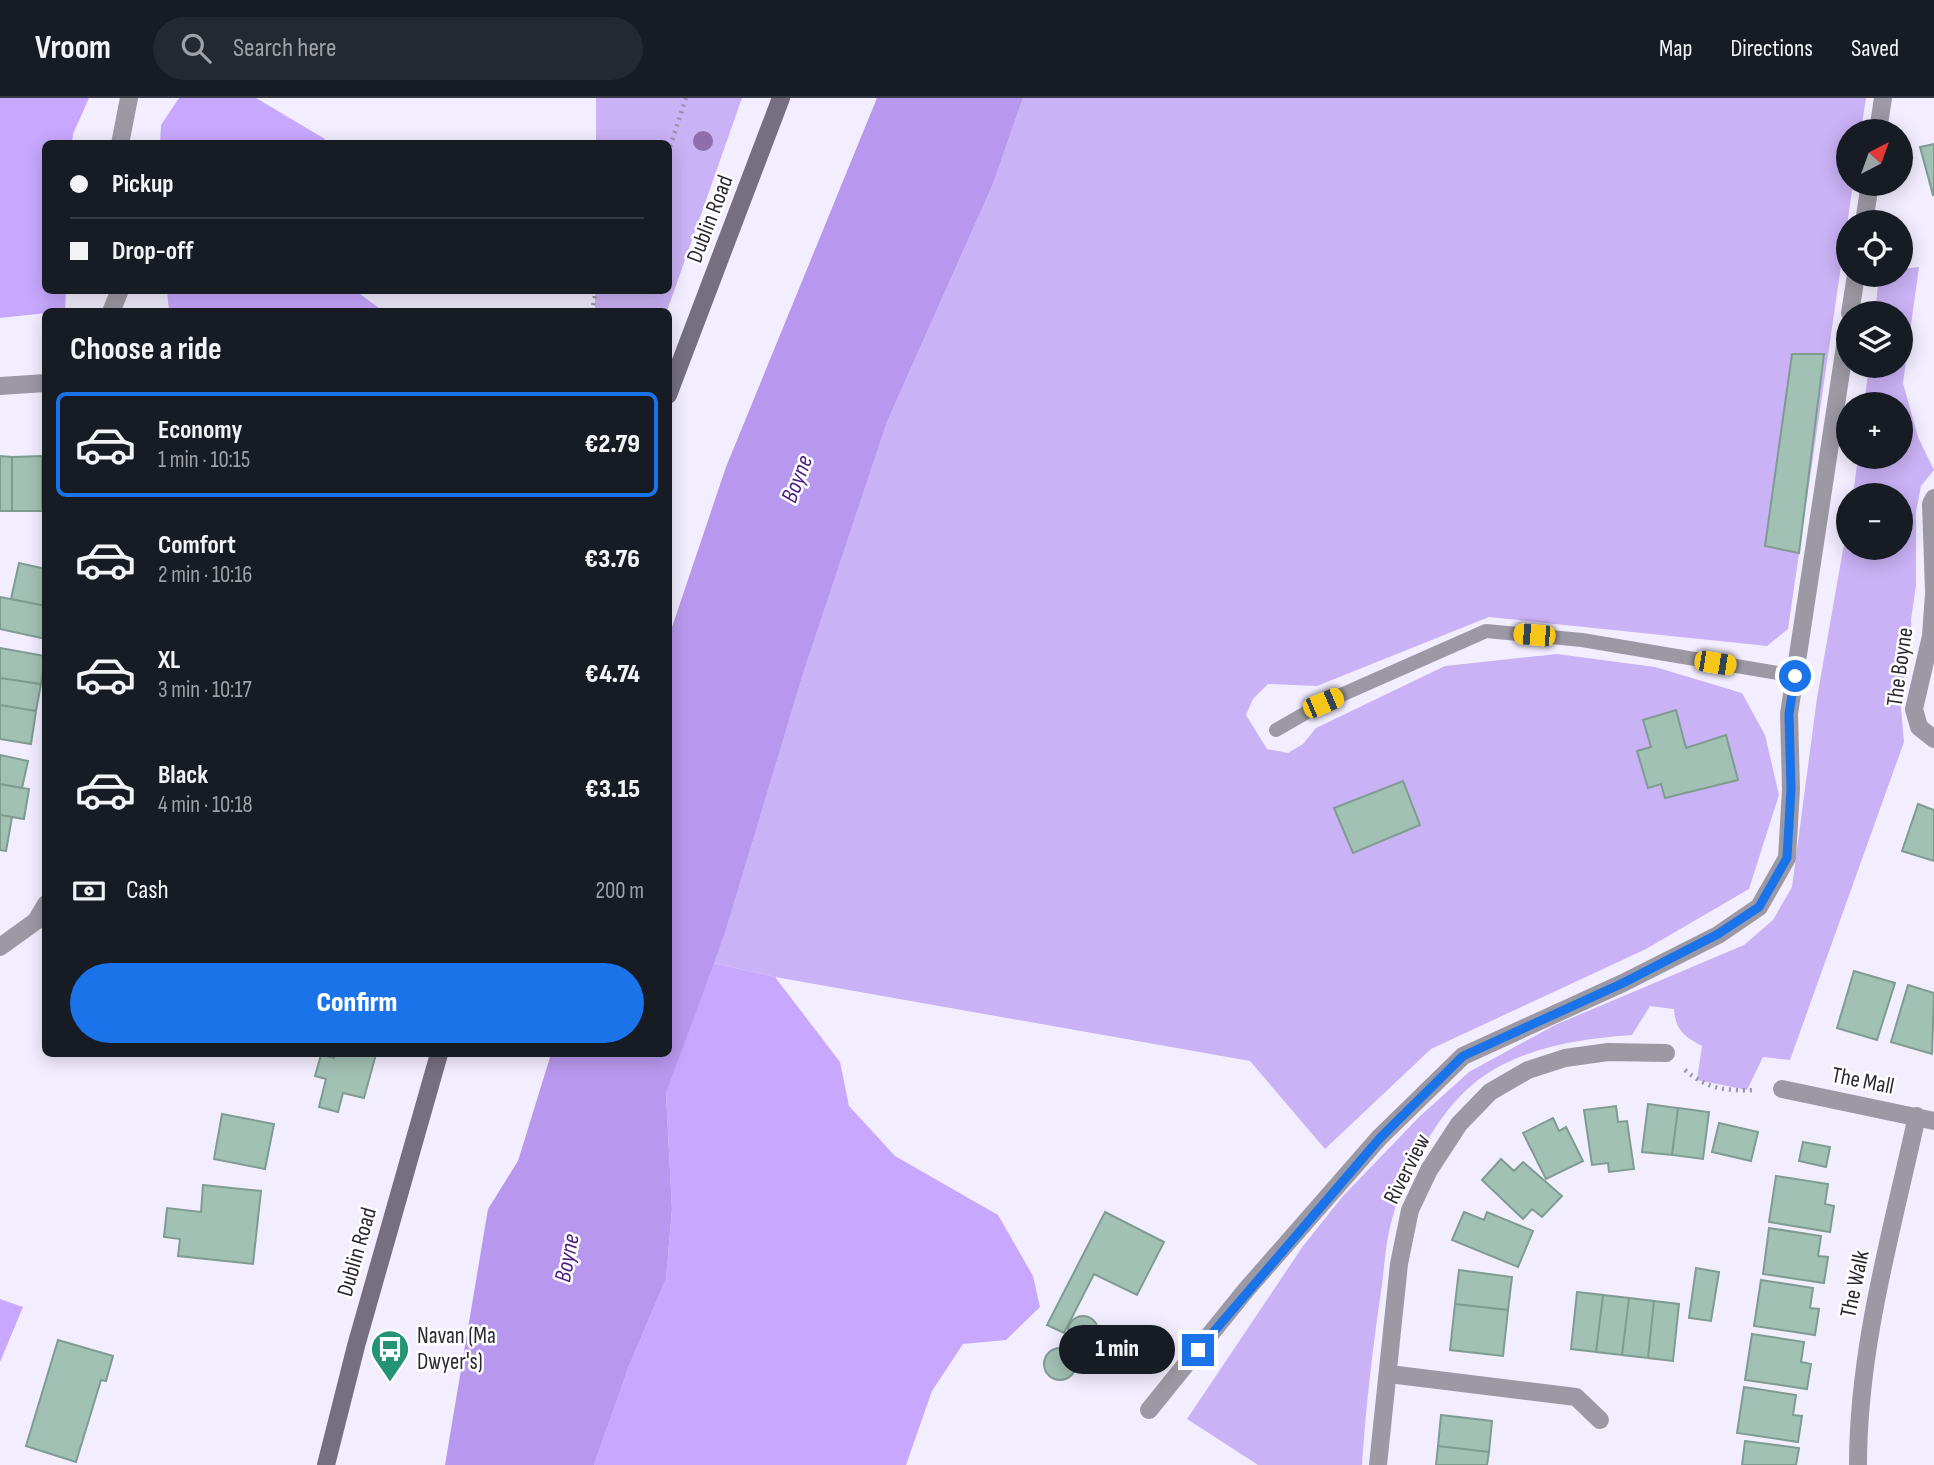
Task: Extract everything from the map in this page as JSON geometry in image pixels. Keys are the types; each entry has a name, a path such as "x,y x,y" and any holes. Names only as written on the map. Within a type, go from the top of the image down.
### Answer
{"main road":[{"name":"Dublin Road","path":"672,385 781,98"},
{"name":"Dublin Road","path":"326,1465 356,1346 438,1057"}],"street":[{"path":"121,140 129,98"},
{"path":"1880,119 1883,98"},
{"path":"1149,1409 1246,1290 1380,1138 1463,1056 1623,983 1718,934 1759,907 1787,858 1791,789 1789,714 1840,378"},
{"path":"0,387 42,383"},
{"name":"The Boyne","path":"1934,498 1931,505 1934,592 1931,636 1914,709 1919,727 1934,739"},
{"path":"0,947 36,921 42,911"},
{"name":"Riverview","path":"1378,1465 1399,1264 1410,1210 1429,1170 1459,1124 1490,1092 1528,1070 1565,1058 1608,1052 1666,1053"},
{"name":"The Mall","path":"1782,1089 1925,1119"},
{"name":"The Walk","path":"1858,1465 1858,1430 1868,1339 1925,1119"},
{"path":"1389,1374 1576,1397 1600,1420"}],"lane":[{"path":"1276,730 1323,703 1486,631 1582,640 1795,676"}],"path":[{"path":"672,141 686,98"},
{"path":"1666,1053 1697,1080 1720,1091 1782,1089"}],"shaded area":[{"path":"0,98 89,98 72,140 42,140 42,294 66,294 65,308 42,308 42,313 0,318"},
{"path":"179,98 256,98 325,139 160,140 161,125"},
{"path":"596,98 742,98 668,308 595,308 595,294 672,294 672,140 596,140"},
{"path":"1023,98 1866,98 1863,119 1836,119 1836,196 1851,196 1849,210 1836,210 1838,287 1788,629 1767,646 1489,617 1317,686 1268,684 1253,699 1246,715 1267,749 1288,753 1303,744 1316,728 1445,666 1557,654 1655,667 1742,693 1765,735 1779,795 1749,889 1646,949 1431,1049 1325,1149 1250,1061 775,977 713,963 726,930 803,674 887,422 993,184"},
{"path":"1919,267 1913,310 1913,301 1876,301 1878,287 1913,287 1913,268"},
{"path":"167,294 360,294 379,308 169,308"},
{"path":"1867,378 1904,378 1906,392 1866,392"},
{"path":"1913,419 1918,437 1934,470 1921,486 1916,512 1916,586 1911,620 1912,642 1900,696 1904,742 1790,1060 1763,1057 1747,1090 1697,1080 1702,1046 1682,1032 1676,1022 1674,1009 1650,1006 1632,1035 1590,1039 1548,1048 1527,1054 1489,1072 1447,1111 1424,1145 1398,1200 1387,1241 1362,1465 1258,1465 1187,1419 1303,1246 1343,1196 1419,1117 1469,1072 1555,1025 1744,945 1773,920 1792,887 1817,698 1841,560 1913,560 1913,483 1855,483 1856,469 1913,469"},
{"path":"713,963 775,977 840,1062 849,1106 895,1156 998,1215 1033,1276 1040,1307 1006,1340 963,1344 932,1391 906,1465 594,1465 629,1366 666,1279 672,1209 666,1094"},
{"path":"0,1299 23,1307 0,1362"}],"water":[{"name":"Boyne","path":"877,98 1023,98 993,184 887,422 803,674 726,930 666,1094 672,1209 666,1279 629,1366 594,1465 445,1465 488,1209 518,1161 550,1057 672,1057 672,627 726,467"}],"building":[{"path":"1934,144 1934,195 1933,195 1920,147"},
{"path":"1792,354 1824,354 1799,553 1765,546"},
{"path":"0,456 12,457 12,511 0,511"},
{"path":"42,456 42,511 12,511 12,457"},
{"path":"19,563 42,568 42,605 11,599"},
{"path":"0,597 42,605 42,638 0,629"},
{"path":"0,648 42,655 41,684 0,678"},
{"path":"0,678 41,684 36,711 0,705"},
{"path":"0,705 36,711 31,744 0,739"},
{"path":"1676,710 1686,748 1726,735 1738,780 1665,798 1661,784 1648,788 1637,751 1651,747 1643,720"},
{"path":"0,755 28,761 22,788 0,784"},
{"path":"1403,781 1420,825 1353,853 1334,808"},
{"path":"0,784 29,789 24,819 0,815"},
{"path":"1918,804 1934,810 1934,861 1902,851"},
{"path":"0,815 12,817 6,851 0,850"},
{"path":"1854,971 1895,983 1877,1040 1837,1028"},
{"path":"1908,985 1934,993 1932,1054 1891,1042"},
{"path":"320,1057 375,1057 364,1098 343,1093 338,1112 319,1107 326,1079 315,1076"},
{"path":"1648,1104 1678,1108 1672,1155 1642,1152"},
{"path":"1616,1106 1618,1122 1627,1121 1634,1169 1609,1172 1608,1163 1592,1165 1584,1110"},
{"path":"1678,1108 1709,1112 1703,1159 1672,1155"},
{"path":"222,1114 274,1124 265,1169 214,1159"},
{"path":"1553,1118 1559,1131 1566,1127 1583,1161 1546,1179 1523,1133"},
{"path":"1719,1123 1758,1132 1751,1161 1712,1152"},
{"path":"1803,1142 1830,1147 1826,1167 1799,1161"},
{"path":"1501,1159 1514,1171 1523,1162 1562,1196 1542,1217 1532,1209 1523,1219 1482,1180"},
{"path":"1776,1176 1828,1184 1825,1204 1834,1206 1830,1232 1769,1222"},
{"path":"203,1185 261,1191 253,1264 178,1256 180,1239 164,1237 167,1208 201,1212"},
{"path":"1105,1212 1164,1242 1137,1295 1094,1274 1064,1333 1047,1325"},
{"path":"1464,1212 1484,1220 1487,1212 1533,1231 1518,1267 1452,1240"},
{"path":"1769,1228 1821,1236 1818,1256 1828,1257 1824,1283 1763,1274"},
{"path":"1696,1268 1719,1272 1711,1321 1689,1318"},
{"path":"1459,1270 1512,1277 1508,1310 1455,1304"},
{"path":"1761,1280 1813,1288 1810,1308 1819,1309 1815,1335 1754,1326"},
{"path":"1577,1292 1603,1295 1596,1352 1571,1349"},
{"path":"1603,1295 1629,1298 1622,1355 1596,1352"},
{"path":"1629,1298 1654,1301 1648,1358 1622,1355"},
{"path":"1654,1301 1679,1304 1673,1361 1648,1358"},
{"path":"1455,1304 1508,1310 1503,1356 1450,1350"},
{"path":"1083,1316 1093,1321 1098,1331 1093,1341 1083,1346 1073,1341 1068,1331 1073,1321"},
{"path":"1752,1334 1804,1342 1801,1362 1811,1364 1807,1389 1745,1380"},
{"path":"58,1340 113,1356 106,1381 101,1380 76,1462 26,1446"},
{"path":"1060,1348 1071,1353 1076,1364 1071,1375 1060,1380 1049,1375 1044,1364 1049,1353"},
{"path":"1744,1387 1796,1395 1793,1415 1802,1416 1798,1442 1737,1433"},
{"path":"1441,1415 1492,1421 1489,1452 1438,1446"},
{"path":"1745,1441 1799,1448 1796,1465 1742,1465"},
{"path":"1438,1446 1489,1452 1487,1465 1436,1465"}],"place":[{"name":"Navan (Ma Dwyer's)","path":"390,1383"}],"route":[{"path":"1198,1350 1246,1290 1380,1138 1463,1056 1623,983 1718,934 1759,907 1787,858 1791,789 1789,714 1795,676"}]}
